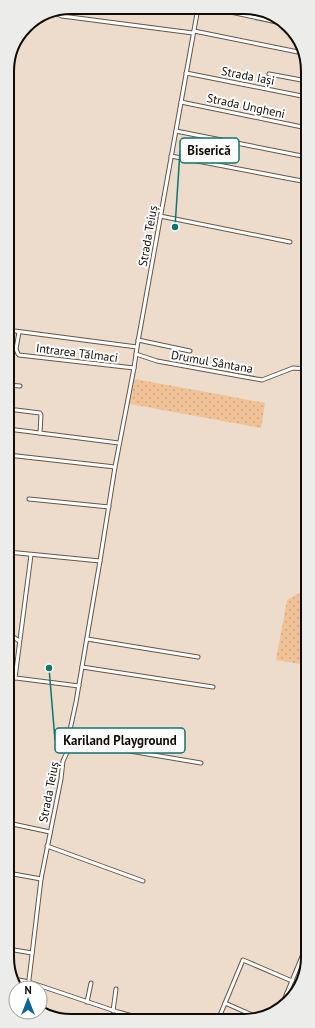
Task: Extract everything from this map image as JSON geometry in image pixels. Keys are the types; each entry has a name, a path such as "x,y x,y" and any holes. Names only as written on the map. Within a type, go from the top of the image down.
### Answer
{"street":[{"name":"Strada Teiuș","path":"29,980 41,879 63,762 69,750 70,730 79,686 119,444 197,14"},
{"path":"240,14 270,21"},
{"path":"60,15 194,32 297,52"},
{"name":"Strada Iași","path":"186,73 301,96"},
{"path":"269,74 301,80"},
{"name":"Strada Ungheni","path":"181,102 301,127"},
{"path":"176,131 301,155"},
{"path":"171,156 301,181"},
{"path":"160,216 290,242"},
{"path":"14,331 137,347"},
{"name":"Intrarea Tălmaci","path":"19,332 16,350 19,355 134,368"},
{"path":"138,340 190,351"},
{"name":"Drumul Sântana","path":"136,354 157,361 262,380 293,368 301,368"},
{"path":"14,385 20,386"},
{"path":"14,410 41,414 40,433"},
{"path":"14,430 119,444"},
{"path":"14,456 115,467"},
{"path":"29,499 109,508"},
{"path":"14,553 100,562"},
{"path":"31,555 14,678 79,686"},
{"path":"14,637 19,641"},
{"path":"87,639 198,657"},
{"path":"82,667 213,688"},
{"path":"70,741 201,763"},
{"path":"14,824 50,832"},
{"path":"48,846 143,881"},
{"path":"14,874 41,879"},
{"path":"14,950 32,953"},
{"path":"287,993 301,959"},
{"path":"220,1014 243,960 292,981"},
{"path":"87,1002 91,983"},
{"path":"48,989 124,1014"},
{"path":"113,1011 116,989"},
{"path":"225,1003 249,1014"}],"shaded area":[{"path":"135,379 265,403 261,428 130,404"},
{"path":"301,592 301,664 276,660 287,600"}],"place":[{"name":"Biserică","path":"175,227"},
{"name":"Kariland Playground","path":"49,668"}]}
